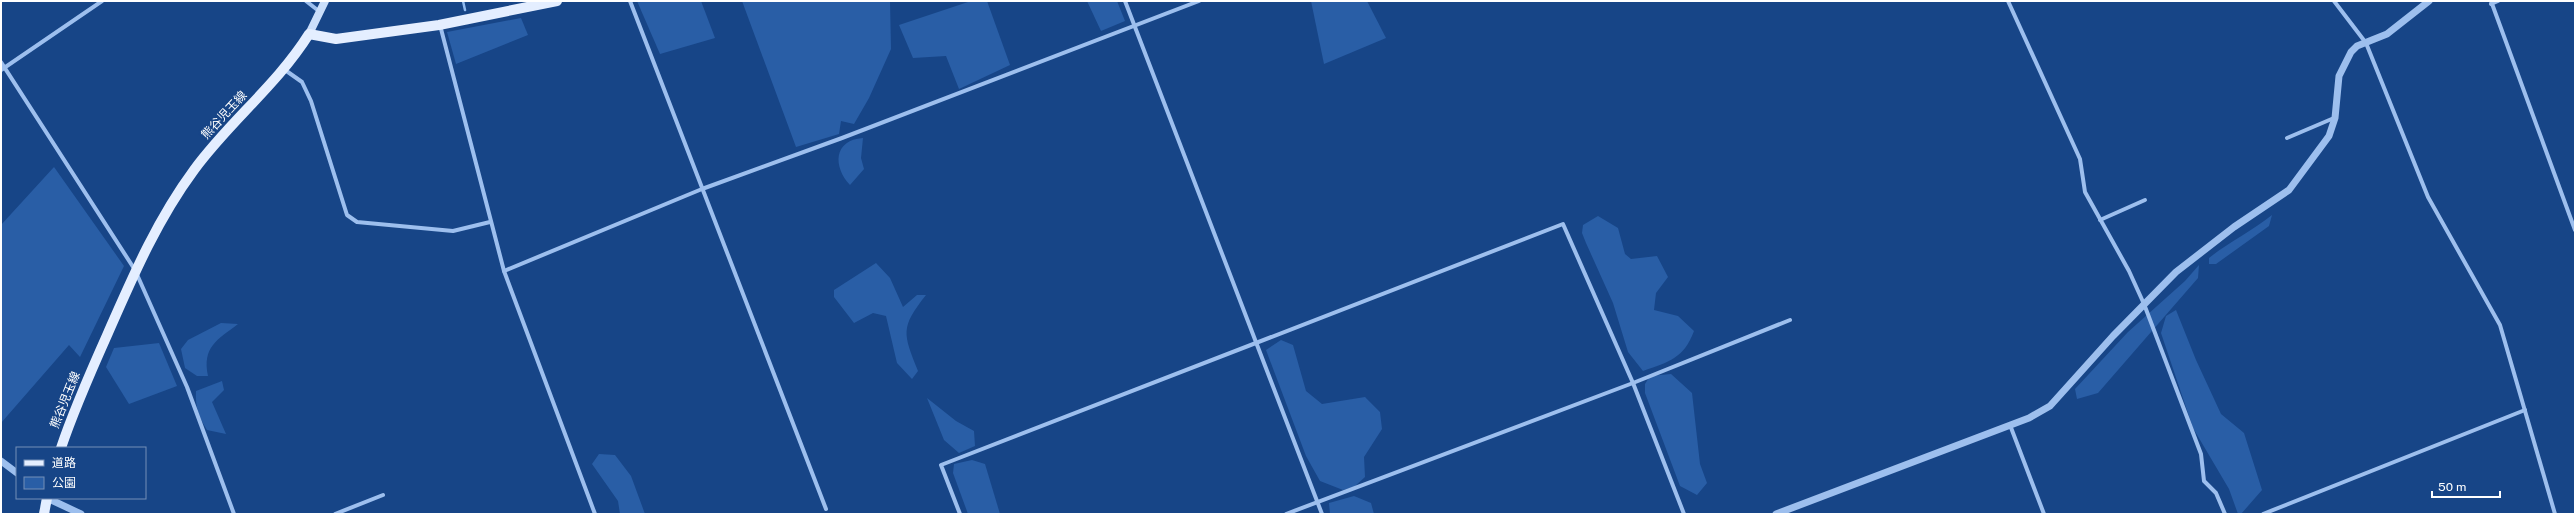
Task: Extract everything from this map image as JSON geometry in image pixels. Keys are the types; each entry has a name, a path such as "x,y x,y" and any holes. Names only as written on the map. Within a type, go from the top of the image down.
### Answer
{"main road":[{"path":"325,1 309,34 336,39 439,25 523,4 557,1"},
{"name":"熊谷児玉線","path":"61,447 75,408 136,270 162,218 194,169 217,141 285,70 309,34"},
{"path":"44,514 47,499"}],"street":[{"path":"3,68 102,1"},
{"path":"306,1 320,12"},
{"path":"630,1 826,509"},
{"path":"1124,1 1322,514"},
{"path":"504,271 702,189 842,138 1200,1"},
{"path":"2008,1 2080,159 2085,192 2129,271 2144,304 2201,454 2204,481 2216,493 2225,514"},
{"path":"2334,1 2366,43 2428,197 2500,325 2555,514"},
{"path":"1776,514 2029,418 2050,406 2144,304 2196,256 2289,190 2329,136 2335,118 2336,93 2345,60 2354,49 2387,34 2430,1"},
{"path":"2498,1 2491,2 2575,230"},
{"path":"439,25 504,271 595,514"},
{"path":"1,62 3,68 136,270 187,387 234,514"},
{"path":"285,70 302,82 310,101 347,215 357,222 453,231 490,222"},
{"path":"2287,138 2335,118"},
{"path":"2100,220 2145,200"},
{"path":"960,514 941,465 1563,224 1633,383 1684,514"},
{"path":"1286,514 1633,383 1790,320"},
{"path":"2263,514 2525,410"},
{"path":"2010,424 2044,514"},
{"path":"1,461 16,472"},
{"path":"336,514 384,495"},
{"path":"49,499 81,514"}],"green space":[{"path":"637,1 701,1 715,38 660,54"},
{"path":"742,1 890,1 891,49 869,98 854,124 841,121 839,134 796,147"},
{"path":"971,1 987,1 1010,65 959,89 946,56 913,58 899,25"},
{"path":"1087,1 1117,1 1125,21 1101,31"},
{"path":"1311,1 1367,1 1386,38 1324,64"},
{"path":"521,18 528,35 456,64 447,32"},
{"path":"863,138 861,158 864,169 850,185 844,178 839,163 839,156 841,149 846,144 853,140"},
{"path":"54,167 124,266 80,357 69,345 1,423 1,225"},
{"path":"2272,215 2269,226 2216,264 2209,264 2209,258"},
{"path":"1598,216 1618,228 1625,254 1631,259 1657,256 1668,277 1656,293 1654,310 1678,316 1694,331 1690,340 1680,353 1668,362 1643,371 1628,352 1613,303 1582,233 1583,225"},
{"path":"876,263 890,278 903,307 917,295 926,295 912,315 908,324 907,339 918,371 912,379 897,363 886,316 873,313 854,323 834,297 834,290"},
{"path":"2199,265 2198,278 2098,393 2077,399 2075,389 2128,332 2185,281"},
{"path":"2176,310 2196,360 2221,414 2244,433 2262,490 2241,514 2238,514 2229,489 2193,428 2161,333 2166,316"},
{"path":"221,323 238,324 218,340 209,351 207,358 208,376 197,376 185,368 181,349 188,340"},
{"path":"1281,340 1293,345 1306,391 1322,404 1365,397 1380,412 1382,429 1364,457 1365,477 1354,487 1343,490 1320,481 1306,456 1266,350"},
{"path":"159,343 177,386 129,404 106,367 114,348"},
{"path":"1671,374 1692,393 1700,464 1707,483 1697,495 1680,486 1645,393 1645,384 1650,376"},
{"path":"222,381 224,390 212,402 226,434 207,430 200,416 196,402 196,391"},
{"path":"927,398 956,421 974,431 975,446 959,453 944,440"},
{"path":"599,454 615,455 631,476 645,514 620,514 618,501 592,464"},
{"path":"972,460 985,464 1000,514 968,514 953,473 954,464"},
{"path":"1354,496 1371,503 1374,514 1330,514 1329,503"}],"waterway":[{"path":"463,1 465,10"}]}
